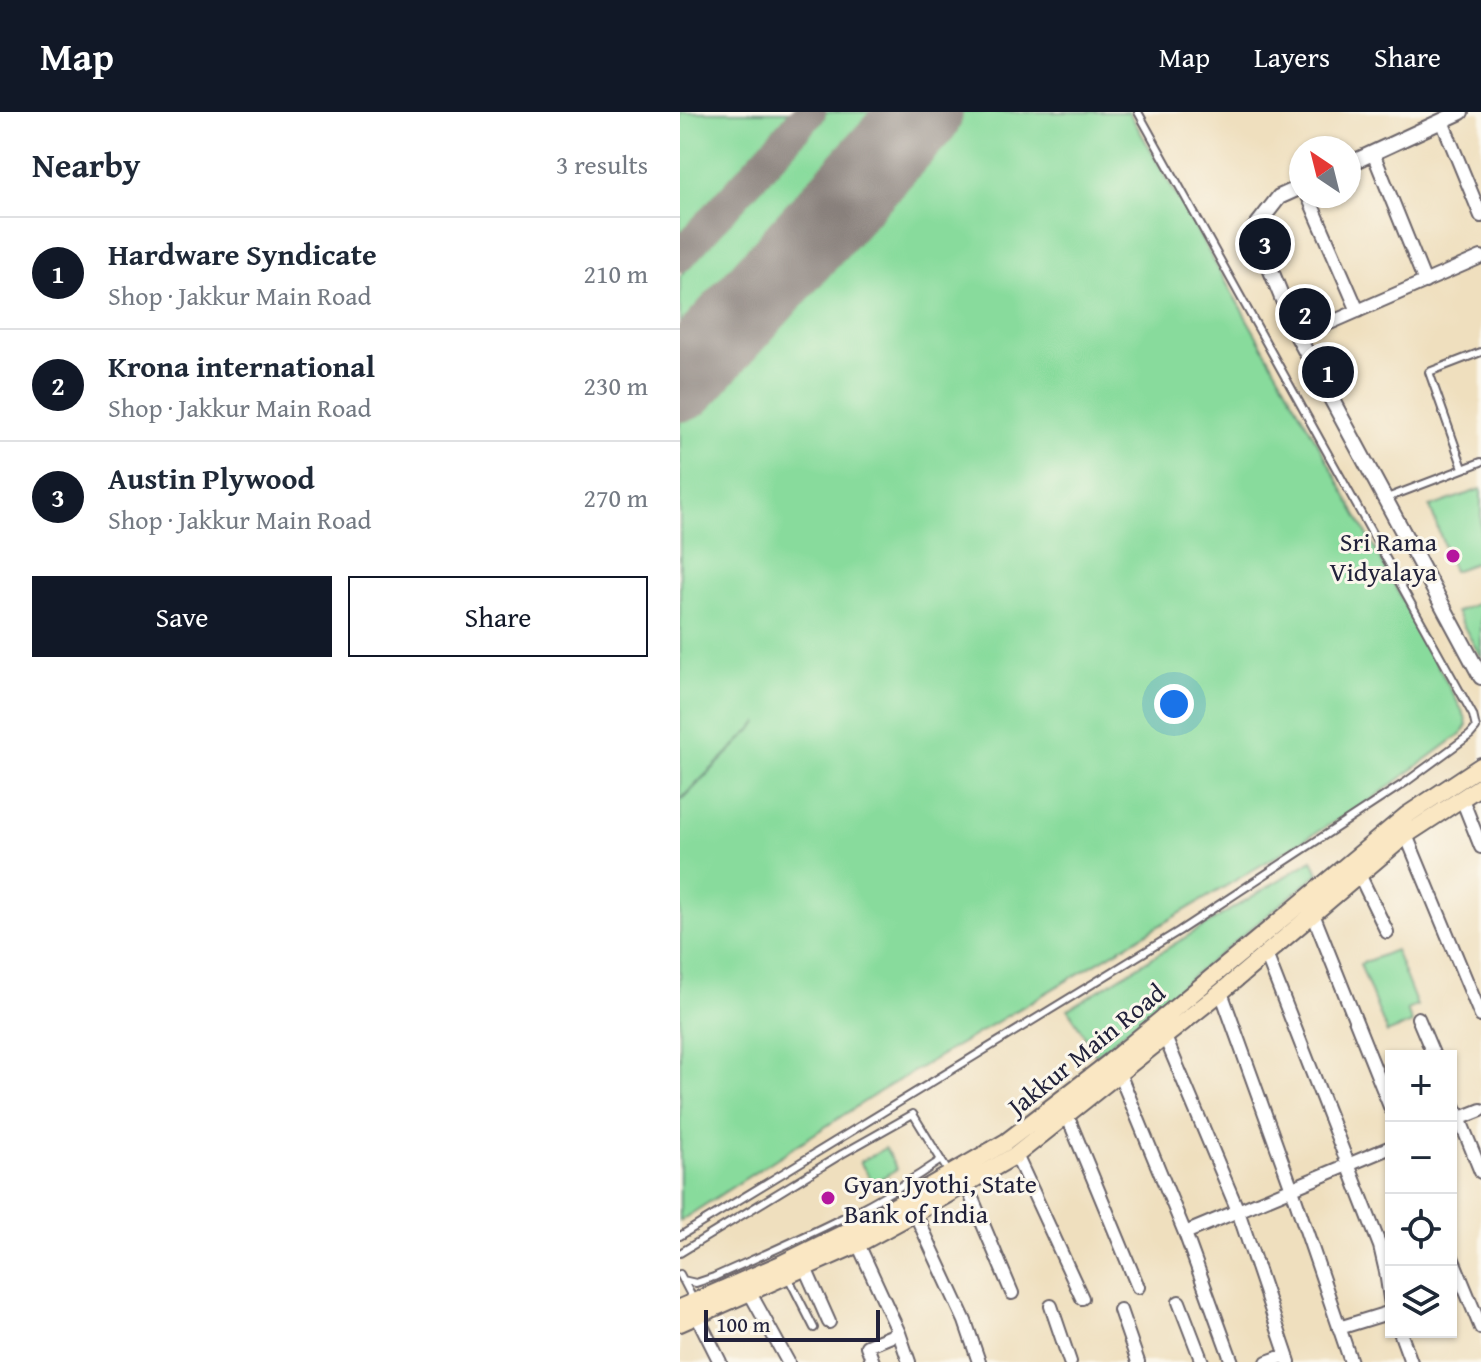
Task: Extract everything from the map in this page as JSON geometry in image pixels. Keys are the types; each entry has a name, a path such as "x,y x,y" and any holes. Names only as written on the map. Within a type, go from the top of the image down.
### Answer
{"main road":[{"name":"Jakkur Main Road","path":"680,1323 690,1308 784,1270 805,1268 858,1244 1016,1155 1067,1115 1115,1068 1407,815 1481,766"},
{"name":"Jakkur Main Road","path":"690,1308 750,1293 784,1270 951,1176 1165,1037 1406,835 1481,786"}],"street":[{"path":"1361,158 1461,112"},
{"path":"1442,121 1475,184 1481,216"},
{"path":"1373,153 1425,282"},
{"path":"1289,192 1279,197 1254,229 1298,337 1481,677"},
{"path":"1313,208 1358,311"},
{"path":"1298,337 1481,257"},
{"path":"1462,799 1481,847"},
{"path":"1406,835 1481,1016"},
{"path":"1359,874 1387,932"},
{"path":"1313,914 1385,1094"},
{"path":"1266,954 1380,1246 1385,1268"},
{"path":"1221,992 1351,1362"},
{"path":"1418,1018 1431,1050"},
{"path":"1165,1037 1238,1211 1287,1358 1267,1362"},
{"path":"1115,1068 1185,1233 1232,1362"},
{"path":"1457,1119 1481,1110"},
{"path":"1067,1115 1138,1287"},
{"path":"1456,1122 1481,1172"},
{"path":"1185,1233 1385,1150"},
{"path":"1016,1155 1082,1298"},
{"path":"966,1184 1012,1293"},
{"path":"915,1213 965,1321 979,1362"},
{"path":"858,1244 909,1362"},
{"path":"1456,1266 1481,1328"},
{"path":"805,1268 829,1322"},
{"path":"750,1293 788,1362"},
{"path":"1179,1302 1202,1362"},
{"path":"1051,1306 1070,1362"},
{"path":"690,1308 720,1362"},
{"path":"1120,1310 1138,1362"},
{"path":"1339,1328 1385,1314"},
{"path":"873,1362 867,1346 899,1333"},
{"path":"1402,1338 1411,1362"}],"lane":[{"path":"680,1236 1179,931 1406,782 1476,728 1473,715 1138,112"},
{"path":"1463,468 1429,372 1481,352"},
{"path":"1384,499 1481,462"},
{"path":"680,1253 913,1114 951,1176"},
{"path":"682,1277 696,1283 714,1277 825,1227 914,1180 941,1160"},
{"path":"784,1270 814,1328"},
{"path":"682,1277 690,1308"}],"green space":[{"path":"680,112 790,112 680,235"},
{"path":"826,112 896,112 680,352 680,276"},
{"path":"946,112 1129,112 1321,449 1465,716 1467,725 1462,733 1371,800 879,1092 680,1221 680,802 759,722 680,800 680,409"},
{"path":"1481,489 1481,561 1453,571 1430,507"},
{"path":"1481,602 1481,658 1456,612"},
{"path":"1312,860 1319,873 1096,1055 1068,1009"},
{"path":"1395,950 1417,1006 1407,1010 1412,1023 1387,1033 1360,964"},
{"path":"885,1148 897,1169 873,1183 860,1162"}],"taxiway":[{"path":"680,256 810,112"}],"runway":[{"path":"680,382 923,112"}],"place":[{"name":"Austin Plywood","path":"1265,244"},
{"name":"Krona international","path":"1305,314"},
{"name":"Hardware Syndicate","path":"1328,372"},
{"name":"Sri Rama Vidyalaya","path":"1453,556"},
{"name":"Gyan Jyothi, State Bank of India","path":"828,1198"}]}
